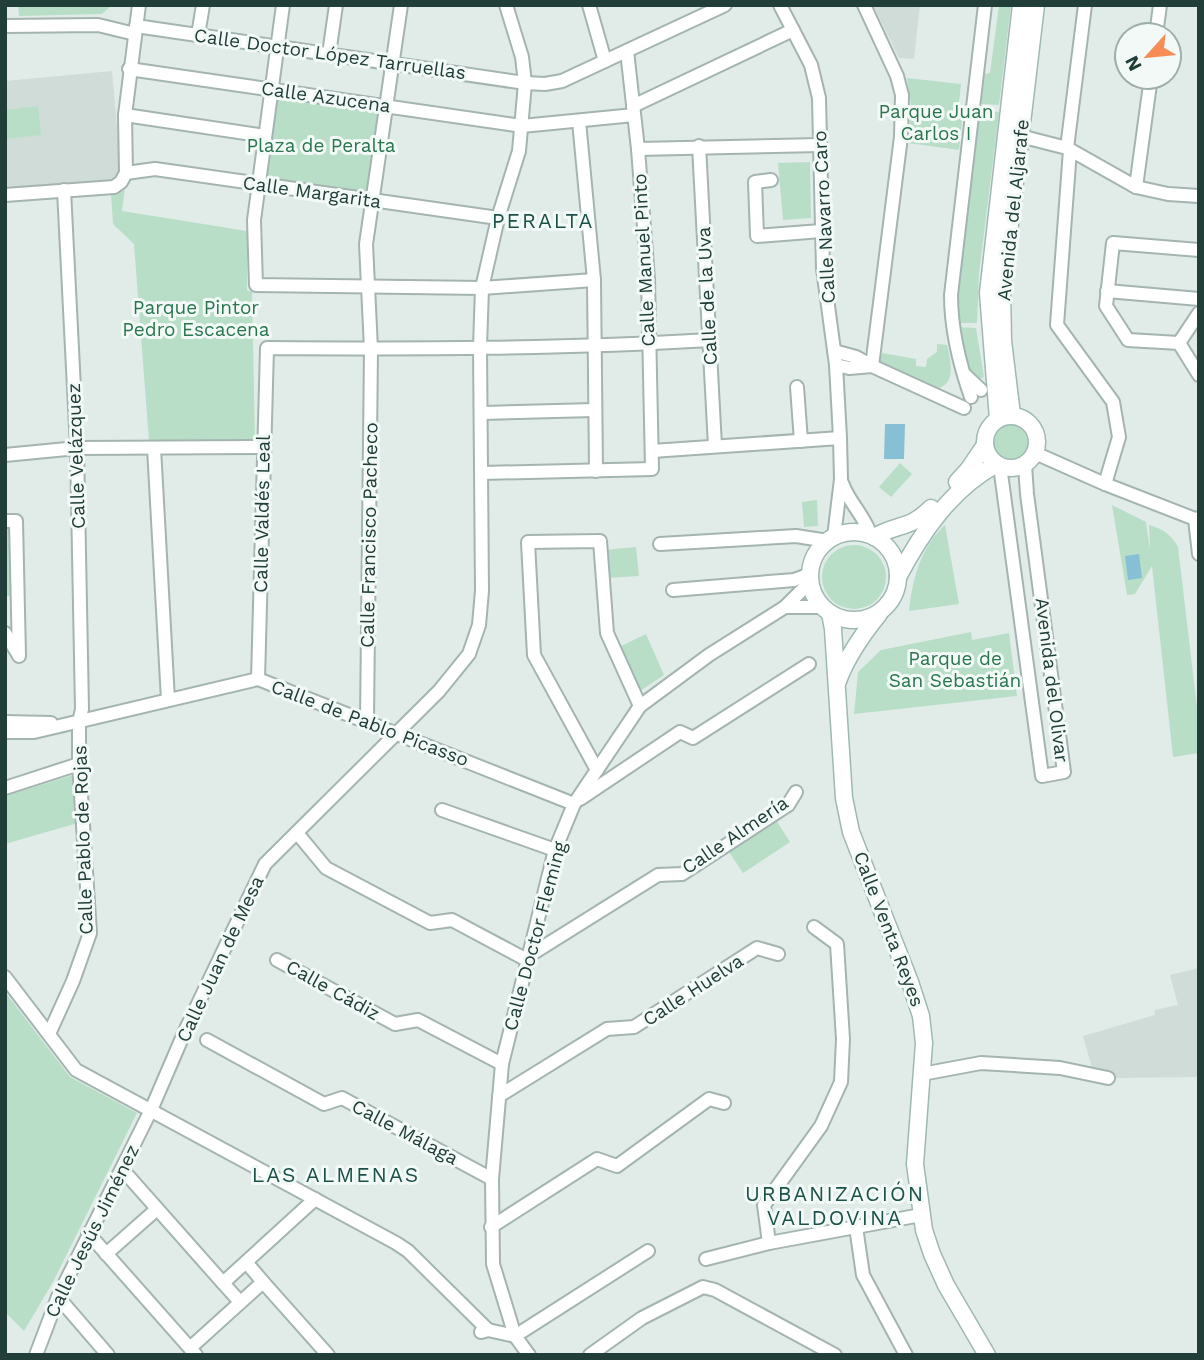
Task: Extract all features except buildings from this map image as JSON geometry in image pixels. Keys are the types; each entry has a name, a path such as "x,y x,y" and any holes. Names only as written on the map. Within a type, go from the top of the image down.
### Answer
{"main road":[{"name":"Avenida del Aljarafe","path":"1005,417 988,293 1021,5"},
{"name":"Avenida del Aljarafe","path":"1005,417 1002,292 1036,5"},
{"path":"873,536 887,529 907,526 921,518 968,470 985,445 988,430 1005,417 1020,417 1034,428 1037,436 1030,459 1009,468 991,459 985,445"},
{"path":"898,576 892,553 873,536 853,532 831,539 818,550 810,578 814,596 826,610 842,619 855,621 880,612 890,603 898,576 926,527 975,477 999,465"},
{"name":"Calle Venta Reyes","path":"826,610 836,687 844,798 852,832 921,1016 924,1043 915,1164 921,1215 932,1254 986,1355"},
{"name":"Calle Venta Reyes","path":"836,687 844,665 863,633 880,612"}],"street":[{"path":"5,195 114,187 121,182 126,173 125,115 139,5"},
{"path":"198,35 203,5"},
{"path":"283,5 254,220 256,285 482,288 594,280"},
{"path":"329,54 336,5"},
{"name":"Calle Francisco Pacheco","path":"367,722 372,349 366,244 401,5"},
{"name":"Calle Juan de Mesa","path":"151,1110 265,864 439,691 469,654 479,625 482,591 482,288 498,218 519,151 525,83 522,57 506,5"},
{"path":"589,5 605,61"},
{"name":"Calle Doctor López Tarruellas","path":"5,26 98,25 198,35 545,84 562,81 725,5"},
{"name":"Calle Navarro Caro","path":"780,5 811,65 819,98 823,269 836,365 840,438 841,479 831,539"},
{"path":"864,5 897,76 902,95 901,137 872,366"},
{"path":"834,351 972,398 962,373 951,325 950,295 985,5"},
{"path":"1085,5 1068,149 1057,325 1113,402 1119,437 1105,484"},
{"name":"Calle Azucena","path":"129,69 522,126 579,121 634,111 793,30"},
{"name":"Calle Manuel Pinto","path":"596,471 652,469 648,279 627,51"},
{"path":"1136,187 1149,91"},
{"path":"125,115 265,136"},
{"path":"482,473 596,471 594,280 579,121"},
{"path":"1020,136 1068,149 1136,187 1168,194 1199,196"},
{"path":"638,149 820,145"},
{"name":"Calle de la Uva","path":"699,146 715,446"},
{"name":"Calle Margarita","path":"126,173 155,169 498,218"},
{"path":"771,180 755,182 757,236 821,231"},
{"name":"Calle Velázquez","path":"64,190 77,448 82,709 79,722"},
{"path":"1179,343 1128,340 1106,306 1113,243 1199,250"},
{"path":"1107,291 1199,299"},
{"path":"1179,343 1199,313"},
{"path":"372,349 649,344 710,340"},
{"path":"1179,343 1199,374"},
{"name":"Calle Valdés Leal","path":"258,680 267,348 372,349"},
{"path":"836,365 849,368 872,366"},
{"path":"797,387 801,441"},
{"path":"482,413 594,410"},
{"path":"652,451 840,438"},
{"path":"5,455 77,448 264,447"},
{"path":"154,448 168,700"},
{"path":"1030,459 1197,518 1199,554"},
{"name":"Avenida del Olivar","path":"999,465 1042,776 1064,772 1027,494 1030,459"},
{"name":"Calle Navarro Caro","path":"841,479 846,495 868,524 873,536"},
{"path":"5,521 16,521 19,656 5,633"},
{"path":"660,544 796,536 831,539"},
{"path":"597,770 534,655 528,542 600,541 607,633 640,706"},
{"path":"673,590 810,578"},
{"name":"Calle Doctor Fleming","path":"529,1355 515,1336 493,1264 492,1179 502,1065 555,849 574,804 640,706 709,655 785,607 810,578"},
{"path":"785,607 826,610"},
{"path":"574,804 680,732 693,738 809,664"},
{"name":"Calle de Pablo Picasso","path":"5,732 34,732 258,680 574,804"},
{"name":"Calle de Pablo Picasso","path":"5,722 79,722"},
{"name":"Calle Pablo de Rojas","path":"49,1034 73,981 90,933 79,764 79,722"},
{"path":"5,788 79,764"},
{"name":"Calle Almería","path":"527,959 658,875 682,874 788,805 796,792"},
{"path":"442,810 555,849"},
{"path":"297,833 326,868 430,923 452,920 527,959"},
{"path":"769,1243 764,1205 821,1126 841,1082 843,1039 837,944 814,927"},
{"name":"Calle Huelva","path":"499,1096 607,1029 634,1027 757,948 778,954"},
{"name":"Calle Cádiz","path":"277,960 396,1024 418,1020 502,1065"},
{"path":"5,977 76,1070 312,1202 408,1251 488,1330 515,1336 648,1251"},
{"name":"Calle Málaga","path":"207,1040 324,1104 342,1098 492,1179"},
{"path":"922,1074 981,1063 1060,1068 1108,1078"},
{"path":"491,1227 597,1159 617,1166 709,1099 724,1103"},
{"name":"Calle Jesús Jiménez","path":"36,1355 58,1297 88,1233 151,1110"},
{"path":"122,1170 240,1302"},
{"path":"223,1283 312,1202"},
{"path":"106,1254 157,1209"},
{"path":"706,1259 769,1243 921,1215"},
{"path":"856,1227 863,1275 906,1355"},
{"path":"88,1233 194,1351 240,1302 263,1282"},
{"path":"246,1262 328,1355"},
{"path":"590,1355 642,1318 703,1287 715,1290 835,1355"},
{"path":"58,1297 108,1355"}],"shaded area":[{"path":"873,5 920,5 914,59 899,58"},
{"path":"112,71 121,170 116,179 5,188 5,81"},
{"path":"1199,968 1199,1077 1108,1078 1094,1075 1083,1036 1155,1015 1155,1010 1178,1005 1170,975"}],"green space":[{"path":"18,5 112,5 102,14 19,16"},
{"path":"999,5 1011,5 999,105 981,104 985,74 990,73"},
{"name":"Parque Juan Carlos I","path":"907,78 961,84 958,111 963,112 959,150 908,143 911,105"},
{"name":"Plaza de Peralta","path":"275,94 380,109 367,196 263,181"},
{"path":"38,106 41,135 5,139 5,110"},
{"path":"976,109 999,112 979,274 977,323 954,323"},
{"path":"810,162 811,218 783,220 778,163"},
{"name":"Parque Pintor Pedro Escacena","path":"125,187 122,211 247,231 247,290 252,292 255,442 149,441 134,244 113,224 111,193"},
{"path":"955,327 976,328 984,377 975,380 965,371"},
{"path":"937,344 947,345 951,370 948,381 939,388 880,362 882,353 916,359 916,366 926,367 927,359 937,352"},
{"path":"1011,423 1024,428 1029,441 1024,454 1011,459 998,454 993,441 998,428"},
{"path":"900,463 912,474 891,497 879,487"},
{"path":"817,500 818,526 804,527 802,502"},
{"path":"1112,505 1146,522 1150,550 1149,525 1166,533 1178,547 1199,724 1199,753 1173,757 1152,566 1135,594 1127,595"},
{"path":"945,525 959,604 909,611 919,564 930,543"},
{"path":"5,526 12,526 12,596 5,596"},
{"path":"854,545 872,551 880,559 886,577 880,595 872,603 854,609 836,603 828,595 822,577 828,559 836,551"},
{"path":"636,547 639,576 606,578 604,550"},
{"name":"Parque de San Sebastián","path":"971,632 972,640 1009,633 1017,696 854,714 858,672 881,650"},
{"path":"646,634 664,675 640,691 619,647"},
{"path":"73,775 78,823 5,844 5,796"},
{"path":"776,820 790,842 743,873 729,852"},
{"path":"5,992 70,1077 137,1113 53,1282 24,1331 5,1312"}],"water":[{"path":"885,424 905,424 904,459 884,459"},
{"path":"1139,554 1142,578 1128,580 1125,556"}],"district":[{"name":"PERALTA","path":"543,220"},
{"name":"LAS ALMENAS","path":"336,1174"},
{"name":"URBANIZACIÓN VALDOVINA","path":"835,1205"}]}
